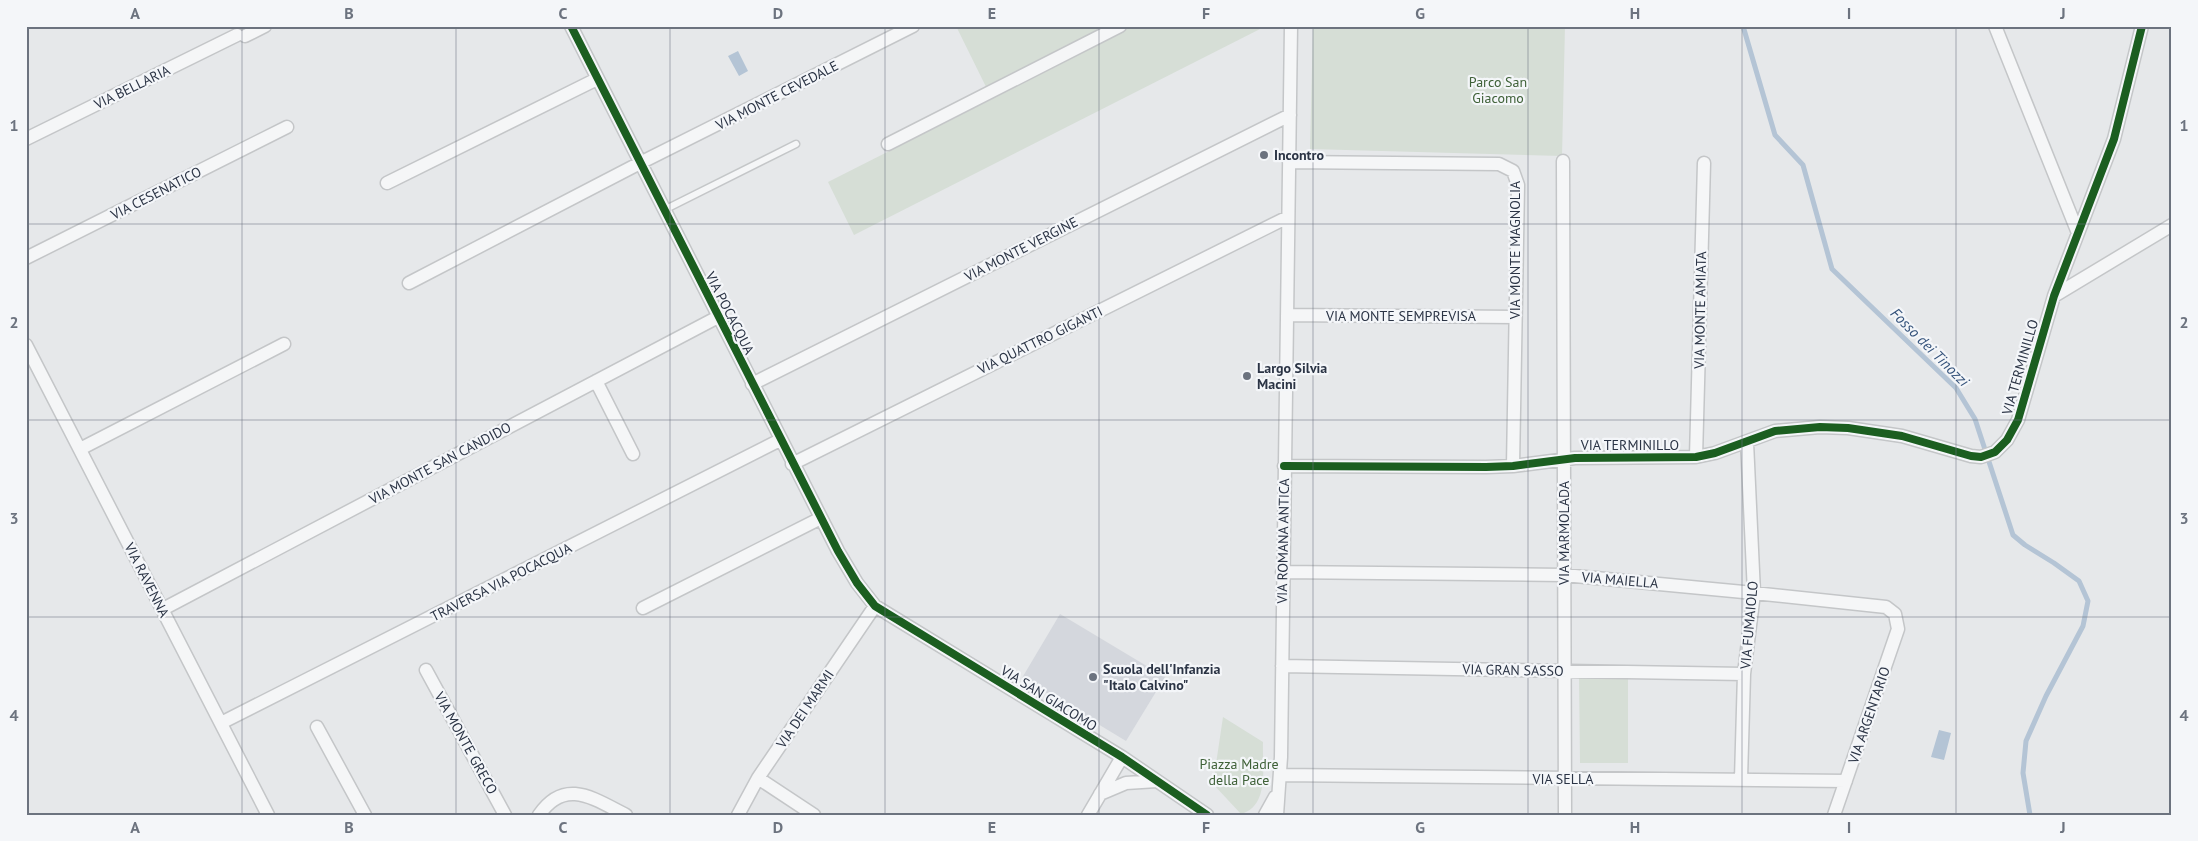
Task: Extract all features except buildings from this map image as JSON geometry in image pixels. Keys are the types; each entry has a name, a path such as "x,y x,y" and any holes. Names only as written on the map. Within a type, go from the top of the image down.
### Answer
{"street":[{"name":"VIA BELLARIA","path":"26,139 241,35 264,26"},
{"name":"VIA POCACQUA","path":"571,26 792,464 857,583 875,606"},
{"name":"VIA MONTE CEVEDALE","path":"409,283 640,163 913,26"},
{"path":"888,144 1120,26"},
{"name":"VIA ROMANA ANTICA","path":"1277,815 1280,780 1291,26"},
{"path":"1995,26 2078,232"},
{"name":"VIA TERMINILLO","path":"1284,466 1513,466 1565,459 1696,457 1715,453 1783,430 1839,427 1902,436 1968,456 1981,457 1996,452 2007,440 2018,420 2054,296 2114,139 2142,26"},
{"path":"387,183 597,79"},
{"name":"VIA MONTE VERGINE","path":"752,384 1290,115"},
{"name":"VIA CESENATICO","path":"26,258 287,128"},
{"name":"VIA MARMOLADA","path":"1563,161 1565,815"},
{"name":"VIA MONTE MAGNOLIA","path":"1289,162 1499,164 1510,168 1516,174 1518,185 1513,466"},
{"name":"VIA MONTE AMIATA","path":"1696,457 1704,163"},
{"name":"VIA QUATTRO GIGANTI","path":"792,464 1288,217"},
{"path":"2054,296 2172,225"},
{"name":"VIA MONTE SEMPREVISA","path":"1287,315 1515,317"},
{"name":"VIA MONTE SAN CANDIDO","path":"163,609 718,317"},
{"path":"80,449 284,344"},
{"name":"VIA RAVENNA","path":"26,345 268,815"},
{"path":"596,381 633,454"},
{"name":"TRAVERSA VIA POCACQUA","path":"221,723 780,440"},
{"name":"VIA FUMAIOLO","path":"1740,779 1744,674 1754,593 1747,442"},
{"path":"643,608 821,518"},
{"name":"VIA MAIELLA","path":"1282,572 1564,575 1881,606 1895,614"},
{"name":"VIA SAN GIACOMO","path":"875,606 1122,758 1208,815"},
{"name":"VIA DEI MARMI","path":"738,815 758,778 875,606"},
{"name":"VIA ARGENTARIO","path":"1834,815 1898,632 1895,614"},
{"name":"VIA GRAN SASSO","path":"1282,666 1744,674"},
{"name":"VIA MONTE GRECO","path":"426,670 505,815"},
{"path":"317,727 365,815"},
{"path":"1088,815 1122,758"},
{"path":"758,778 814,815"},
{"name":"VIA SELLA","path":"1280,780 1740,779 1846,781"},
{"path":"1266,815 1280,780"},
{"path":"1100,794 1126,783 1157,781"},
{"path":"538,815 554,798 576,793 587,795 626,815"}],"lane":[{"path":"664,210 796,144"}],"shaded area":[{"name":"Scuola dell'Infanzia \"Italo Calvino\"","path":"1060,614 1165,677 1126,741 1022,678"}],"green space":[{"path":"956,26 1266,26 854,235 828,182 992,99"},
{"name":"Parco San Giacomo","path":"1313,26 1565,26 1562,156 1310,149"},
{"path":"1628,675 1628,763 1580,763 1579,676"},
{"name":"Piazza Madre della Pace","path":"1223,717 1263,742 1263,784 1260,794 1257,803 1250,810 1241,814 1213,784"}],"water":[{"path":"738,51 748,71 739,76 728,56"},
{"path":"1939,730 1951,733 1944,760 1931,757"}],"waterway":[{"name":"Fosso dei Tinozzi","path":"1743,26 1775,135 1803,165 1832,269 1956,388 1975,419 2013,535 2079,581 2088,601 2083,626 2046,696 2026,741 2023,773 2030,815"}],"cycle path":[{"path":"571,26 838,551 857,583 875,606 1122,757 1207,815"},
{"path":"1284,466 1486,467 1513,466 1575,458 1696,457 1715,453 1775,431 1820,427 1848,428 1902,436 1971,456 1981,457 1995,452 2007,440 2018,420 2054,296 2114,139 2142,26"}],"place":[{"name":"Incontro","path":"1264,155"},
{"name":"Largo Silvia Macini","path":"1247,376"},
{"name":"Scuola dell'Infanzia \"Italo Calvino\"","path":"1093,677"}]}
